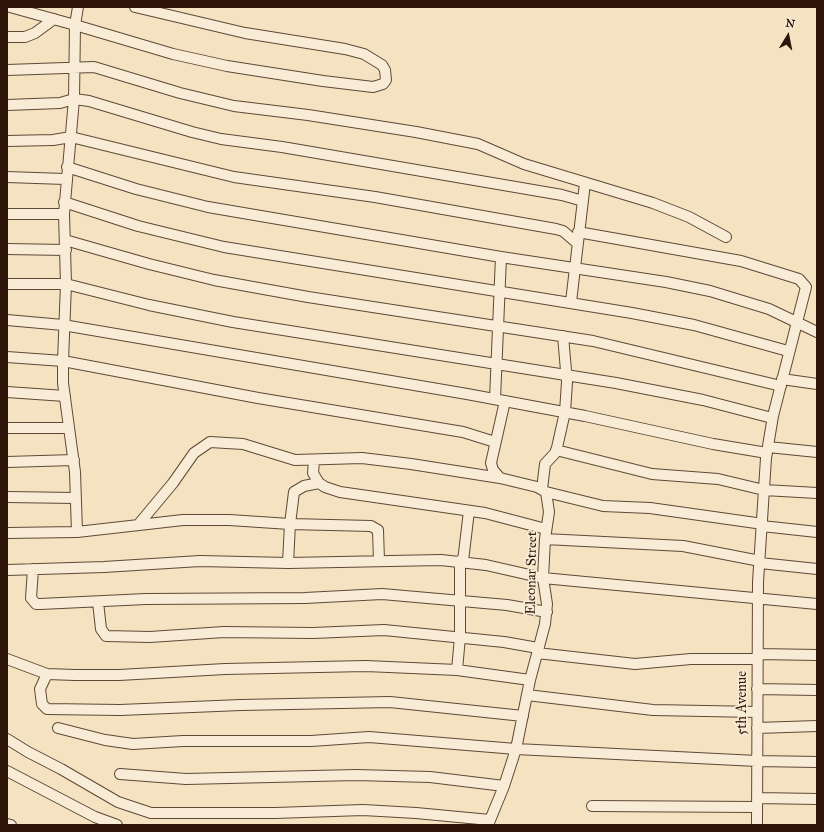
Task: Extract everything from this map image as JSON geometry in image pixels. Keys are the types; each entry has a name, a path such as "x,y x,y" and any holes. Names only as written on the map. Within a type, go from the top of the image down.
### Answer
{"street":[{"path":"10,7 173,54 227,66 362,86 379,86 386,80 385,70 382,65 364,54 245,33 135,7"},
{"path":"77,532 74,460 65,396 63,361 66,284 64,202 65,179 71,137 74,99 75,25 78,7"},
{"path":"7,37 25,37 35,33 54,20"},
{"path":"7,70 74,69 94,67 180,93 234,106 308,115 471,142 494,149 524,164 585,184 653,203 689,217 726,237"},
{"path":"7,105 60,103 74,99 89,101 192,132 221,139 363,160 555,194 583,201"},
{"path":"7,141 53,140 71,137 234,177 375,197 556,229 562,231 577,243"},
{"path":"67,167 149,192 208,207 501,257 710,290 769,309 817,332"},
{"path":"7,178 65,179"},
{"path":"571,302 578,232 585,184"},
{"path":"64,202 138,226 224,247 571,302 694,325 788,351"},
{"path":"7,214 64,214"},
{"name":"5th Avenue","path":"578,232 741,261 798,279 806,287 788,351 772,418 767,450 758,582 757,825"},
{"path":"7,249 66,245 214,280 308,297 563,336 781,382 817,384"},
{"path":"500,478 495,475 491,463 500,400 497,364 501,257"},
{"path":"7,284 66,284 149,305 233,322 566,375 703,400 772,418"},
{"path":"7,320 64,325 500,400 565,412 713,444 767,450 817,452"},
{"path":"563,336 566,375 565,412 556,450 637,471 677,477 718,479 764,490 817,493"},
{"path":"7,357 42,358 63,361 295,405 463,432 495,442"},
{"path":"7,392 65,396"},
{"path":"7,428 69,428"},
{"path":"138,525 173,483 194,453 210,442 230,442 243,444 295,460 314,461 357,458 419,465 500,478 603,506 650,508 817,532"},
{"name":"Eleonar Street","path":"489,823 504,786 516,749 530,680 547,612 544,578 548,502 544,491 545,464 556,450"},
{"path":"7,462 74,460"},
{"path":"314,461 313,473 319,483 325,487 354,495 408,501 469,511 518,521 546,529"},
{"path":"288,563 290,524 294,492 304,486 319,483"},
{"path":"7,497 76,498"},
{"path":"456,670 460,638 462,561 469,511"},
{"path":"7,534 77,532 183,520 229,520 290,524 374,526 378,530 379,560"},
{"path":"545,539 683,546 760,562 817,570"},
{"path":"7,570 104,567 200,561 288,563 379,560 462,561 507,569 544,578 817,604"},
{"path":"33,569 30,598 36,604 146,599 305,598 382,594 507,605 547,612"},
{"path":"98,602 101,629 106,636 150,637 224,632 313,633 384,630 504,642 538,651 634,664 691,659 817,655"},
{"path":"7,659 47,674 119,675 224,669 366,666 456,670 530,680"},
{"path":"47,674 40,688 42,704 47,709 120,710 241,705 390,702 523,716"},
{"path":"757,688 817,690"},
{"path":"527,695 653,710 757,712"},
{"path":"757,728 817,726"},
{"path":"58,728 105,740 133,744 183,741 311,740 369,737 516,749 757,761 817,762"},
{"path":"7,739 118,802 152,813 275,813 363,810 416,813 489,823"},
{"path":"7,771 95,817 117,825"},
{"path":"120,774 186,779 356,775 430,777 504,786"},
{"path":"592,806 757,803 817,799"},
{"path":"7,824 11,825"}]}
